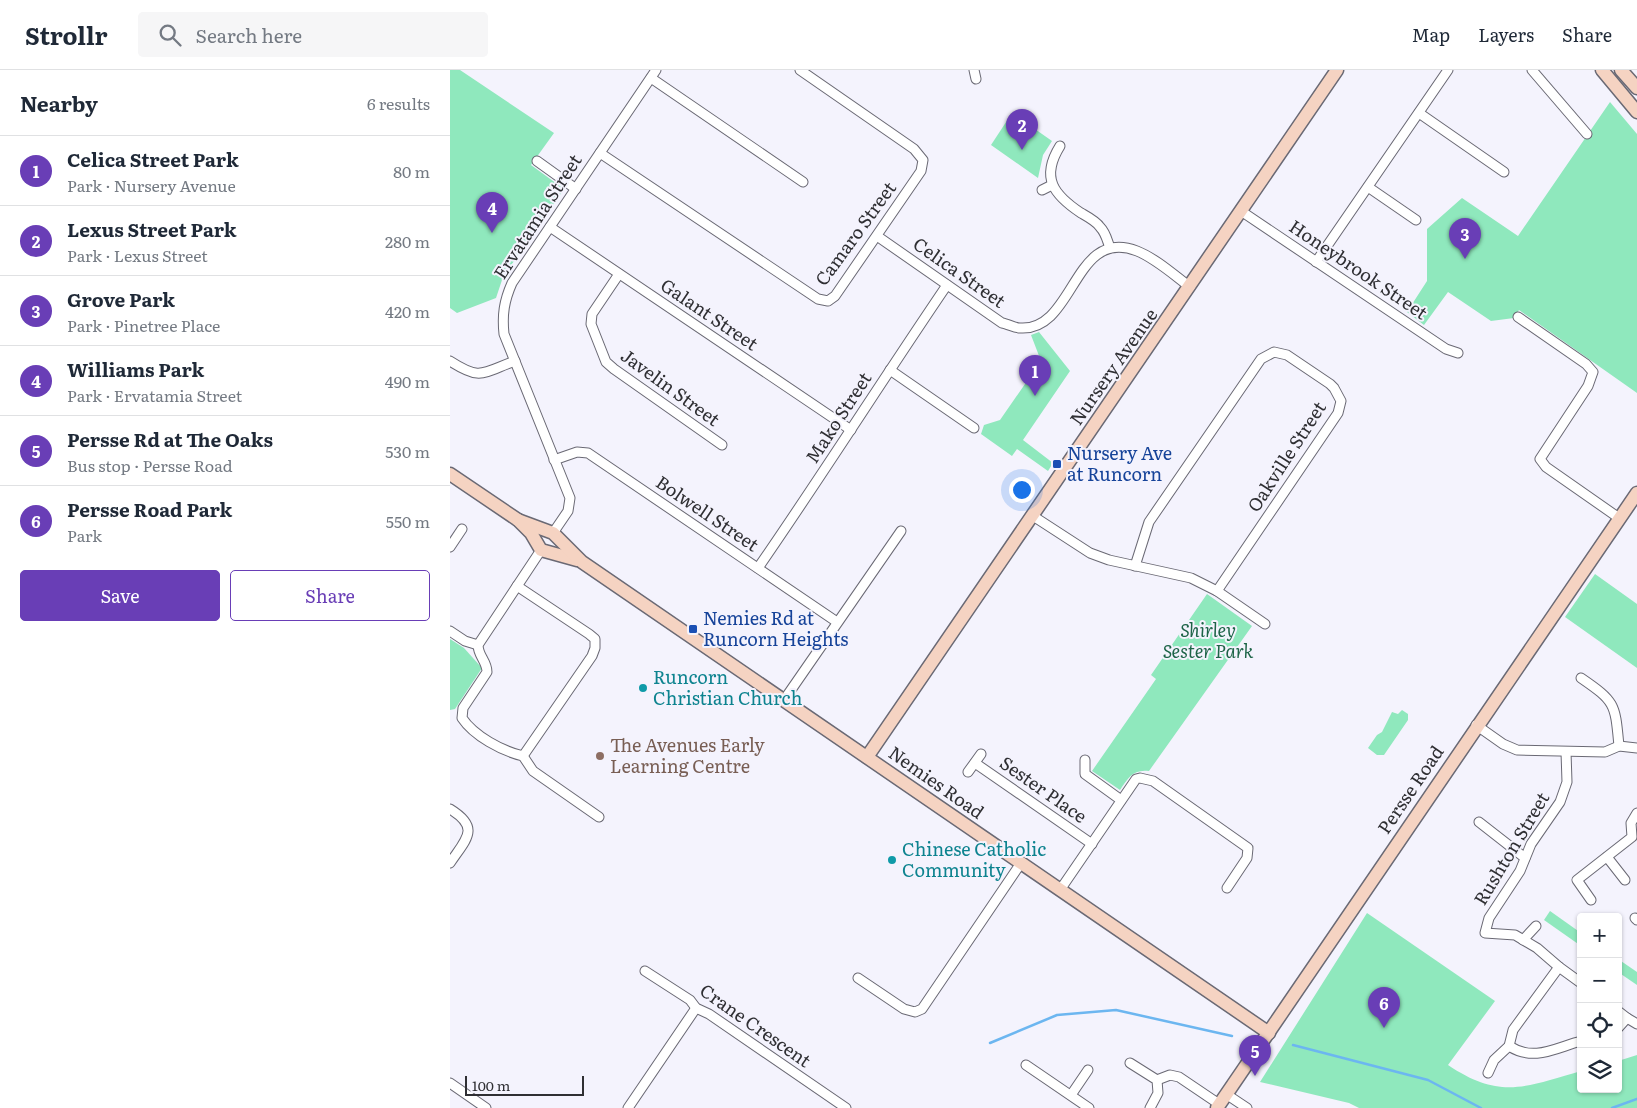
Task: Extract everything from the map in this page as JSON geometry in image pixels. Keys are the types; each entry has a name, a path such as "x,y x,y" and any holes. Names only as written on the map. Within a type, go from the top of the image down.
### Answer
{"street":[{"name":"Ervatamia Street","path":"552,534 568,511 570,498 504,334 502,315 505,299 512,283 656,70"},
{"name":"Camaro Street","path":"600,153 818,299 828,301 835,296 921,171 923,160 914,149 800,70"},
{"name":"Nursery Avenue","path":"867,757 1338,70"},
{"path":"1316,262 1448,70"},
{"path":"1532,70 1587,134"},
{"path":"1602,70 1637,112"},
{"path":"1621,70 1637,88"},
{"path":"651,78 803,182"},
{"path":"1419,113 1504,172"},
{"path":"1060,146 1054,156 1050,171 1052,185 1058,195 1099,225 1105,233 1110,248 1123,247 1138,251 1190,287"},
{"path":"537,161 576,189"},
{"path":"1042,190 1052,185"},
{"path":"1368,187 1416,220"},
{"name":"Honeybrook Street","path":"1241,211 1446,349 1458,353"},
{"name":"Galant Street","path":"550,227 851,430"},
{"name":"Celica Street","path":"876,236 1002,323 1020,328 1045,321 1056,311 1087,264 1110,248"},
{"name":"Javelin Street","path":"619,274 592,314 591,324 606,362 722,445"},
{"name":"Mako Street","path":"758,568 846,440 947,285"},
{"path":"1518,317 1586,364 1593,372 1588,386 1540,459 1546,467 1619,518"},
{"name":"Oakville Street","path":"1135,566 1150,522 1261,359 1274,352 1287,354 1334,388 1340,401 1338,413 1217,591"},
{"path":"450,361 468,373 477,375 515,361"},
{"path":"890,370 974,428"},
{"name":"Bolwell Street","path":"554,460 577,452 588,453 837,622"},
{"name":"Nemies Road","path":"450,474 518,520 552,534 582,562 1269,1034"},
{"name":"Persse Road","path":"1221,1102 1269,1034 1476,725 1637,493"},
{"path":"1033,516 1090,553 1109,560 1191,578 1217,591 1265,624"},
{"name":"Nemies Road","path":"518,520 543,548 582,562"},
{"path":"451,543 462,529"},
{"path":"784,700 901,531"},
{"path":"552,534 557,547 543,548 539,535 552,534"},
{"path":"543,548 478,645 481,657 487,665 487,672 463,708 462,718 467,726 508,752 523,756 533,771 599,816"},
{"path":"517,586 595,639 595,648 523,756"},
{"path":"450,631 465,641 478,645"},
{"path":"1581,678 1604,693 1612,702 1616,711 1619,746"},
{"path":"1476,725 1503,744 1517,750 1605,752 1619,746 1637,748"},
{"name":"Rushton Street","path":"1523,940 1507,934 1485,933 1489,918 1520,871 1531,844 1560,802 1567,782 1566,752"},
{"name":"Sester Place","path":"968,772 981,754"},
{"path":"1085,760 1086,774 1121,800"},
{"name":"Sester Place","path":"975,763 1092,844"},
{"path":"1060,890 1136,779 1145,778 1153,781 1242,843 1249,853 1227,888"},
{"path":"450,809 462,817 468,825 469,834 450,863"},
{"path":"1591,900 1577,880 1635,837 1631,823 1637,813"},
{"path":"1479,822 1525,858"},
{"path":"1606,858 1624,880"},
{"path":"858,978 904,1009 915,1012 922,1009 1021,863"},
{"path":"1536,926 1523,940 1548,956 1577,980"},
{"path":"1488,1073 1494,1060 1509,1046 1513,1030 1560,967"},
{"name":"Crane Crescent","path":"645,971 690,1000 696,1008 709,1014 846,1108"},
{"path":"628,1108 696,1008"},
{"path":"1622,1014 1637,1024"},
{"path":"1622,1024 1627,1018"},
{"path":"1509,1046 1524,1054 1533,1055 1577,1042"},
{"path":"1130,1063 1157,1080"},
{"path":"1026,1065 1090,1108"},
{"path":"1071,1095 1088,1070"},
{"path":"1157,1080 1170,1075 1179,1078 1221,1102 1247,1108"},
{"path":"1150,1108 1158,1093 1157,1080"},
{"path":"450,1084 486,1108"}],"green space":[{"path":"450,70 460,70 554,133 531,165 564,189 503,277 496,298 457,313 450,308"},
{"path":"1610,102 1637,134 1637,393 1519,310 1514,318 1491,321 1448,292 1424,325 1407,312 1427,281 1427,229 1462,198 1518,236"},
{"path":"1012,113 1052,141 1043,155 1038,178 991,145"},
{"path":"1039,332 1070,371 1023,440 1053,463 1048,471 1017,449 1012,456 981,434 984,425 1000,420 1041,361 1031,335"},
{"path":"1595,574 1637,604 1637,668 1565,617"},
{"name":"Shirley Sester Park","path":"1207,594 1252,626 1149,771 1135,773 1128,778 1120,790 1092,771 1156,679 1151,675"},
{"path":"450,639 464,648 482,668 455,709 450,710"},
{"path":"1402,710 1408,714 1408,720 1384,755 1377,755 1368,748 1377,735 1382,732 1392,712 1398,714"},
{"path":"1550,911 1577,930 1577,943 1544,920"},
{"path":"1367,913 1495,1001 1448,1065 1466,1076 1483,1083 1513,1087 1544,1082 1577,1072 1577,1093 1622,1093 1622,1060 1637,1055 1637,1108 1359,1108 1349,1103 1260,1082"},
{"path":"1622,962 1637,972 1637,985 1622,975"}],"waterway":[{"path":"990,1043 1057,1015 1116,1010 1232,1036"},
{"path":"1293,1045 1428,1080 1481,1108"},
{"path":"1612,1108 1637,1099"}],"place":[{"name":"Lexus Street Park","path":"1022,150"},
{"name":"Williams Park","path":"492,233"},
{"name":"Grove Park","path":"1465,259"},
{"name":"Celica Street Park","path":"1035,396"},
{"name":"Nursery Ave at Runcorn","path":"1057,464"},
{"name":"Nemies Rd at Runcorn Heights","path":"693,629"},
{"name":"Runcorn Christian Church","path":"643,688"},
{"name":"The Avenues Early Learning Centre","path":"600,756"},
{"name":"Chinese Catholic Community","path":"892,860"},
{"name":"Persse Road Park","path":"1384,1028"},
{"name":"Persse Rd at The Oaks","path":"1255,1076"}]}
